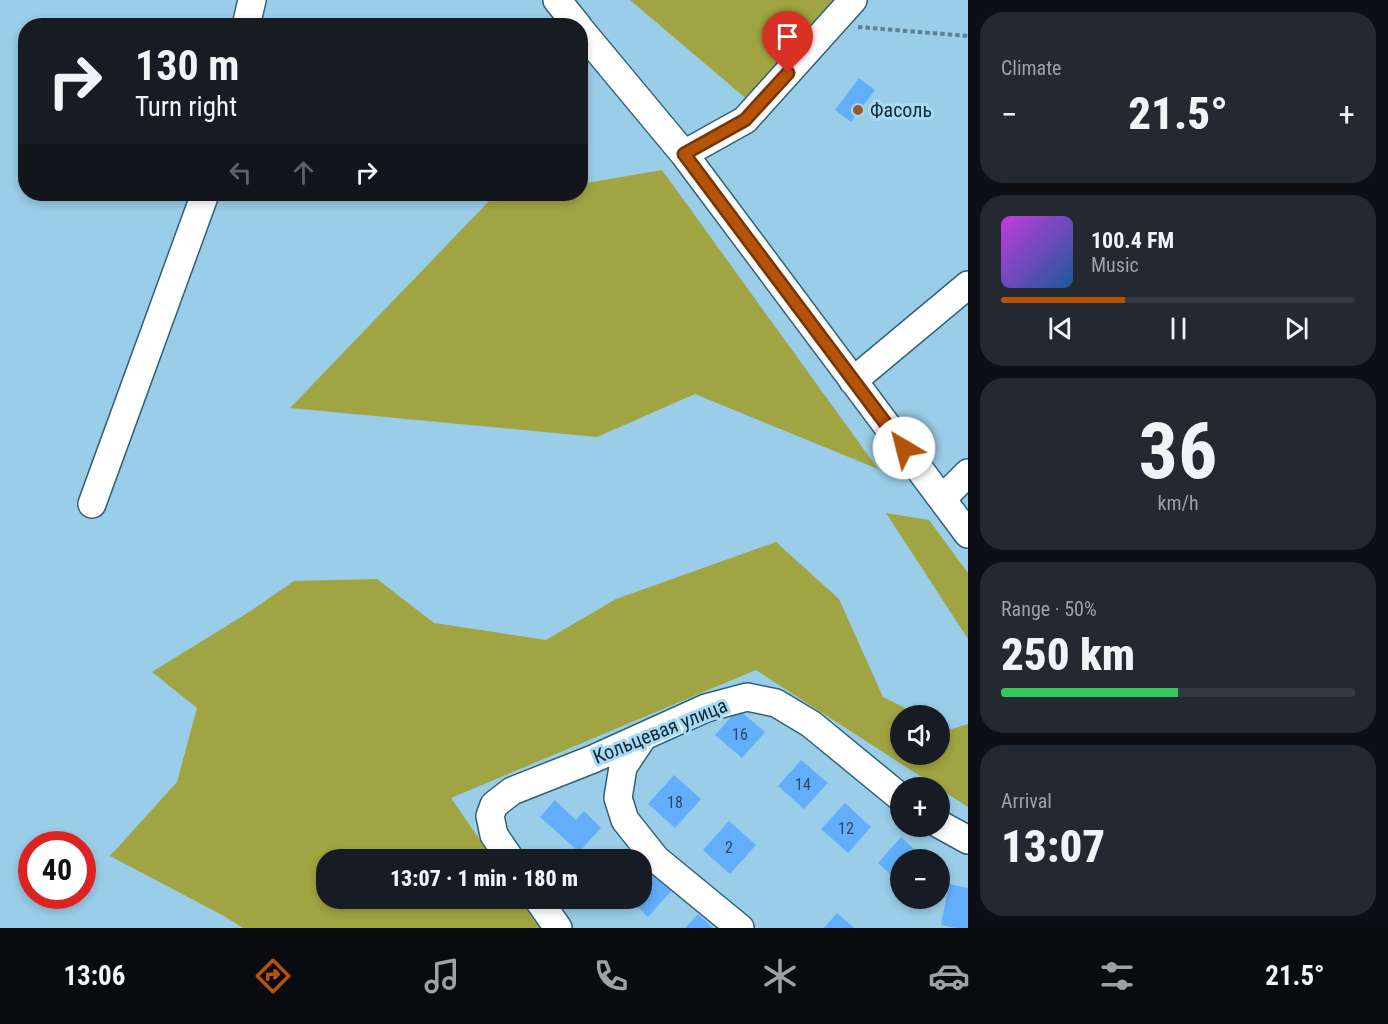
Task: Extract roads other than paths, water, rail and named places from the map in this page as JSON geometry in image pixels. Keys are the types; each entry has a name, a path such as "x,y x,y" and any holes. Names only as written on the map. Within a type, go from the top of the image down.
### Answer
{"street":[{"path":"248,18 252,0"},
{"path":"556,0 571,18"},
{"path":"684,154 745,120 853,0"},
{"path":"588,38 684,154 968,534"},
{"path":"92,504 202,201"},
{"path":"853,381 968,285"},
{"path":"942,499 968,473"},
{"name":"Кольцевая улица","path":"503,849 494,835 490,816 494,805 512,791 593,759 706,708 747,697 776,704 811,724 890,789"},
{"path":"644,736 623,767 618,798 625,820 656,859 740,928"},
{"path":"950,830 968,840"},
{"path":"545,909 558,928"}],"place":[{"name":"Фасоль","path":"858,110"}]}
